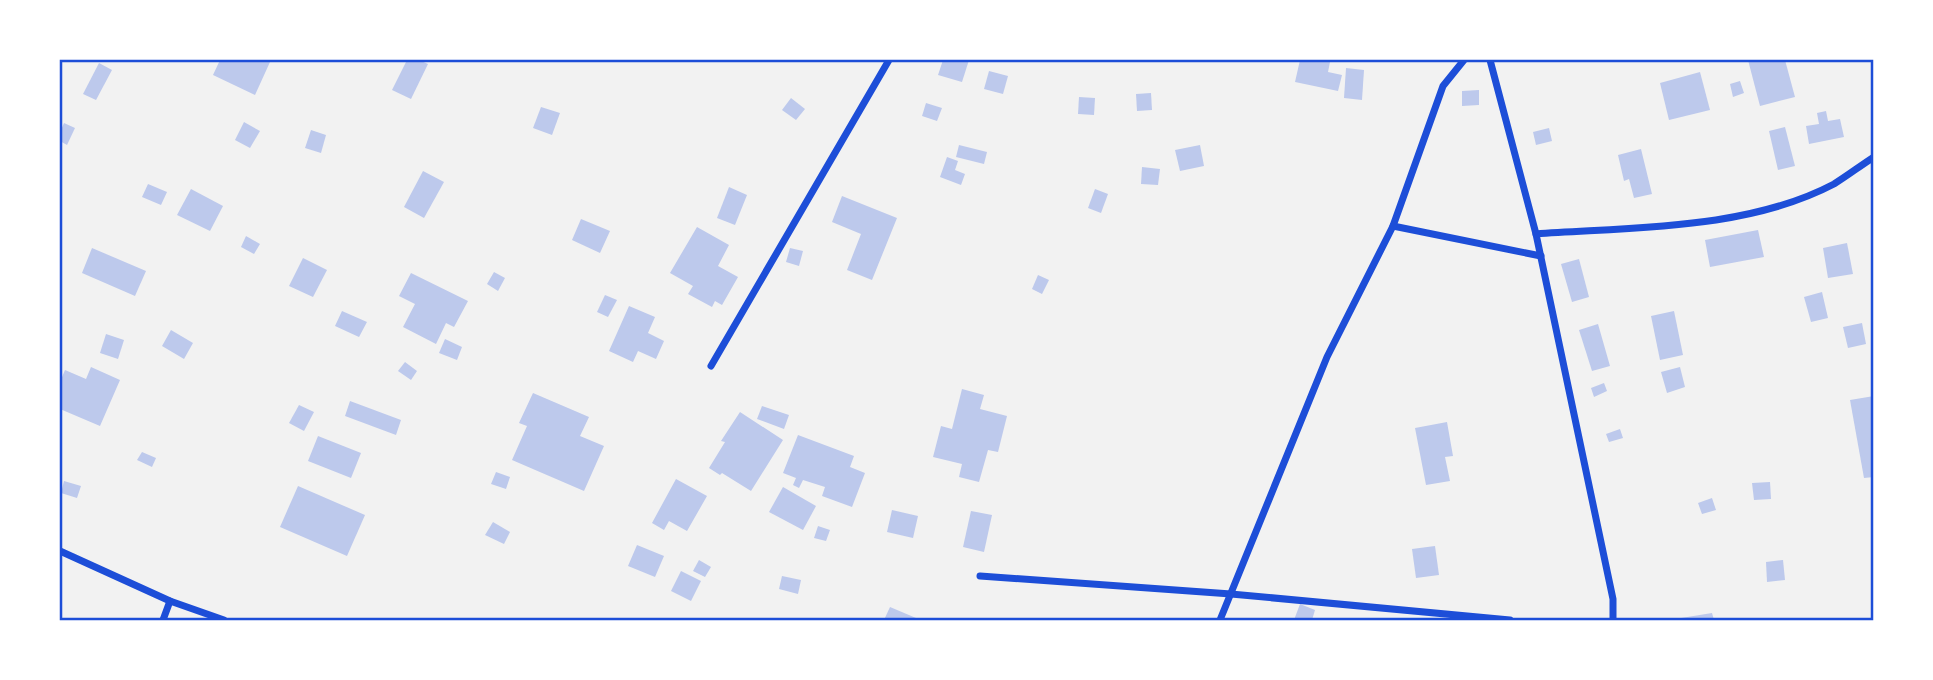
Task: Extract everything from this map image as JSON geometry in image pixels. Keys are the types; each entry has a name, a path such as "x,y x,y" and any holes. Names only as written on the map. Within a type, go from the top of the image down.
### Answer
{"street":[{"path":"711,366 890,60"},
{"path":"1220,621 1327,357 1393,226 1443,86 1464,60"},
{"path":"1490,60 1541,256 1613,599 1613,621"},
{"path":"1536,234 1733,218 1780,206 1834,184 1874,157"},
{"path":"1393,226 1541,256"},
{"path":"60,551 170,601 224,621"},
{"path":"980,576 1231,594 1510,621"},
{"path":"163,621 170,601"}],"building":[{"path":"220,60 270,62 255,95 213,75"},
{"path":"407,60 419,60 428,64 411,99 392,90"},
{"path":"943,60 969,60 962,82 938,75"},
{"path":"1300,60 1330,62 1328,72 1342,75 1338,91 1295,82"},
{"path":"1748,60 1785,60 1795,97 1760,106"},
{"path":"99,63 112,70 96,100 83,94"},
{"path":"1346,68 1364,70 1362,100 1344,98"},
{"path":"989,71 1008,76 1003,94 984,89"},
{"path":"1700,72 1710,110 1669,120 1660,83"},
{"path":"1740,81 1744,93 1733,97 1730,84"},
{"path":"1479,90 1479,105 1462,106 1462,91"},
{"path":"1151,93 1152,110 1137,111 1136,94"},
{"path":"1079,97 1095,98 1094,115 1078,114"},
{"path":"791,98 805,109 796,120 782,110"},
{"path":"926,103 942,108 937,121 922,116"},
{"path":"541,107 560,113 552,135 533,128"},
{"path":"1826,111 1828,121 1840,119 1844,137 1809,144 1806,126 1819,124 1817,113"},
{"path":"244,122 260,131 250,148 235,140"},
{"path":"64,123 75,128 67,145 60,141"},
{"path":"1785,127 1795,166 1778,170 1769,131"},
{"path":"1549,128 1552,141 1536,145 1533,132"},
{"path":"311,130 326,135 321,153 305,148"},
{"path":"959,145 987,152 984,164 956,157"},
{"path":"1200,145 1204,166 1180,171 1175,150"},
{"path":"1641,149 1652,194 1634,198 1629,179 1624,181 1618,155"},
{"path":"947,157 958,161 955,170 965,174 961,185 940,177"},
{"path":"1142,167 1160,169 1158,185 1141,184"},
{"path":"423,171 444,182 424,218 404,207"},
{"path":"148,184 167,192 161,205 142,197"},
{"path":"729,187 747,195 735,225 717,218"},
{"path":"191,189 223,206 210,231 177,215"},
{"path":"1095,189 1108,194 1101,213 1088,208"},
{"path":"842,196 897,218 872,280 847,270 861,234 832,222"},
{"path":"581,219 610,231 600,253 572,240"},
{"path":"697,227 729,245 718,266 738,277 722,305 715,301 712,307 688,294 693,286 670,273"},
{"path":"1758,230 1764,257 1710,267 1705,240"},
{"path":"246,236 260,244 254,254 241,247"},
{"path":"1847,243 1853,274 1828,278 1823,248"},
{"path":"92,248 146,271 135,296 82,273"},
{"path":"790,248 803,251 799,266 786,262"},
{"path":"303,258 327,270 313,297 289,286"},
{"path":"1579,259 1589,297 1572,302 1561,264"},
{"path":"494,272 505,278 498,291 487,284"},
{"path":"411,273 468,301 454,327 446,323 436,344 403,327 415,304 399,296"},
{"path":"1038,275 1049,280 1042,294 1032,289"},
{"path":"1822,292 1828,318 1811,322 1804,297"},
{"path":"605,295 617,300 608,317 597,312"},
{"path":"629,306 655,317 648,333 664,341 656,359 638,351 633,362 609,351"},
{"path":"342,311 367,322 359,337 335,326"},
{"path":"1674,311 1683,355 1660,360 1651,316"},
{"path":"1862,323 1866,344 1848,348 1843,327"},
{"path":"1598,324 1610,366 1592,371 1579,330"},
{"path":"171,330 193,343 184,359 162,346"},
{"path":"106,334 124,340 118,359 100,353"},
{"path":"445,339 462,347 457,360 439,353"},
{"path":"405,362 417,371 411,380 398,371"},
{"path":"91,367 120,380 100,426 60,409 60,382 65,370 86,379"},
{"path":"1680,367 1685,387 1667,393 1661,372"},
{"path":"1604,383 1607,391 1594,397 1591,388"},
{"path":"962,389 984,395 980,409 1007,416 998,452 988,450 979,482 959,477 962,464 933,457 941,426 952,429"},
{"path":"533,393 589,417 580,436 604,446 584,491 512,460 527,426 519,423"},
{"path":"1874,396 1874,477 1864,478 1850,400"},
{"path":"350,401 401,420 396,435 345,416"},
{"path":"299,405 314,412 304,431 289,423"},
{"path":"762,406 789,415 784,429 757,419"},
{"path":"740,412 783,440 751,491 709,468 725,442 721,441"},
{"path":"1447,422 1453,456 1445,457 1450,481 1426,485 1415,428"},
{"path":"1620,429 1623,438 1609,442 1606,434"},
{"path":"798,435 854,456 850,467 865,473 852,507 822,496 825,487 803,480 799,488 793,485 796,478 783,473"},
{"path":"318,436 361,453 351,478 308,461"},
{"path":"142,452 156,458 152,467 137,460"},
{"path":"496,472 510,477 506,489 491,484"},
{"path":"676,479 707,496 687,531 669,521 664,530 652,523"},
{"path":"64,481 81,486 77,498 61,493"},
{"path":"1770,482 1771,499 1754,500 1752,483"},
{"path":"298,486 365,515 347,556 280,527"},
{"path":"783,487 816,506 803,530 769,512"},
{"path":"1712,498 1716,510 1702,514 1698,503"},
{"path":"892,510 918,516 913,538 887,532"},
{"path":"971,511 992,515 984,552 963,547"},
{"path":"493,522 510,532 504,544 485,535"},
{"path":"818,526 830,530 826,541 814,538"},
{"path":"637,545 664,556 655,577 628,566"},
{"path":"1435,546 1439,575 1416,578 1412,549"},
{"path":"699,560 711,567 705,577 693,571"},
{"path":"1783,560 1785,580 1767,582 1766,562"},
{"path":"681,571 701,581 691,601 671,591"},
{"path":"782,576 801,580 798,594 779,589"},
{"path":"1300,604 1315,610 1312,620 1294,620"},
{"path":"890,607 916,618 884,620"},
{"path":"1712,613 1714,620 1675,620 1675,619"}]}
